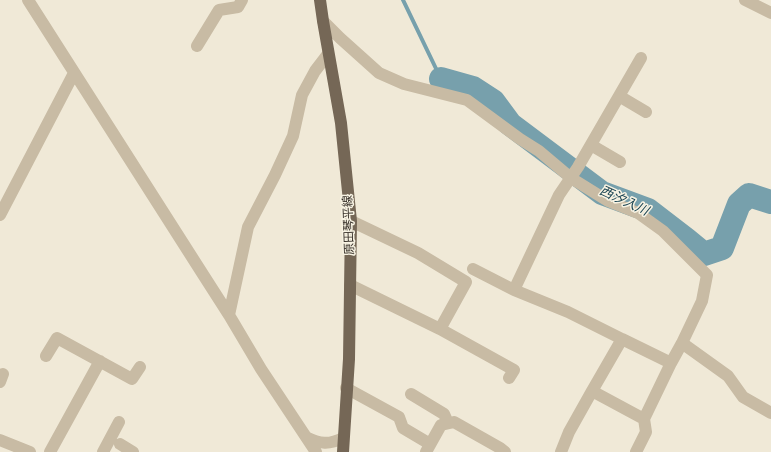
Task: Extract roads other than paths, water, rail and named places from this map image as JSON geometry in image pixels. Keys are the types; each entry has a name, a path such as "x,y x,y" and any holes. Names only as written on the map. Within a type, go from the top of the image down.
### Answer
{"main road":[{"name":"原田琴平線","path":"320,0 328,54 341,123 350,220 349,359 343,452"}],"street":[{"path":"29,0 74,73 229,314 261,369 316,452"},
{"path":"197,46 219,10 238,7 242,0"},
{"path":"745,0 771,13"},
{"path":"323,21 379,72 404,84 467,100 520,139 574,174 608,201 638,213 663,231 707,275 702,301 644,419 646,432 636,452"},
{"path":"229,314 248,227 293,136 302,95 315,70 328,54"},
{"path":"514,290 559,195 574,174 641,58"},
{"path":"0,215 74,73"},
{"path":"619,96 646,112"},
{"path":"591,145 620,162"},
{"path":"350,220 418,253 466,282 440,329"},
{"path":"473,269 514,290 568,312 671,363"},
{"path":"350,285 440,329 514,369"},
{"path":"46,356 57,338 132,379 140,367"},
{"path":"561,452 569,432 622,339"},
{"path":"682,343 728,376 743,397 771,413"},
{"path":"50,452 100,361"},
{"path":"346,388 399,417 403,428 428,448 441,425 454,422 502,451"},
{"path":"592,391 644,419"},
{"path":"411,394 444,414 448,423"},
{"path":"103,452 119,422"},
{"path":"306,437 316,442 327,443 336,442 343,438"},
{"path":"0,440 30,452"},
{"path":"120,444 133,452"}],"waterway":[{"path":"403,0 441,79"},
{"name":"西汐入川","path":"441,79 473,88 493,101 510,124 602,193 648,210 704,254 722,248 739,204 749,195 771,202"}]}
